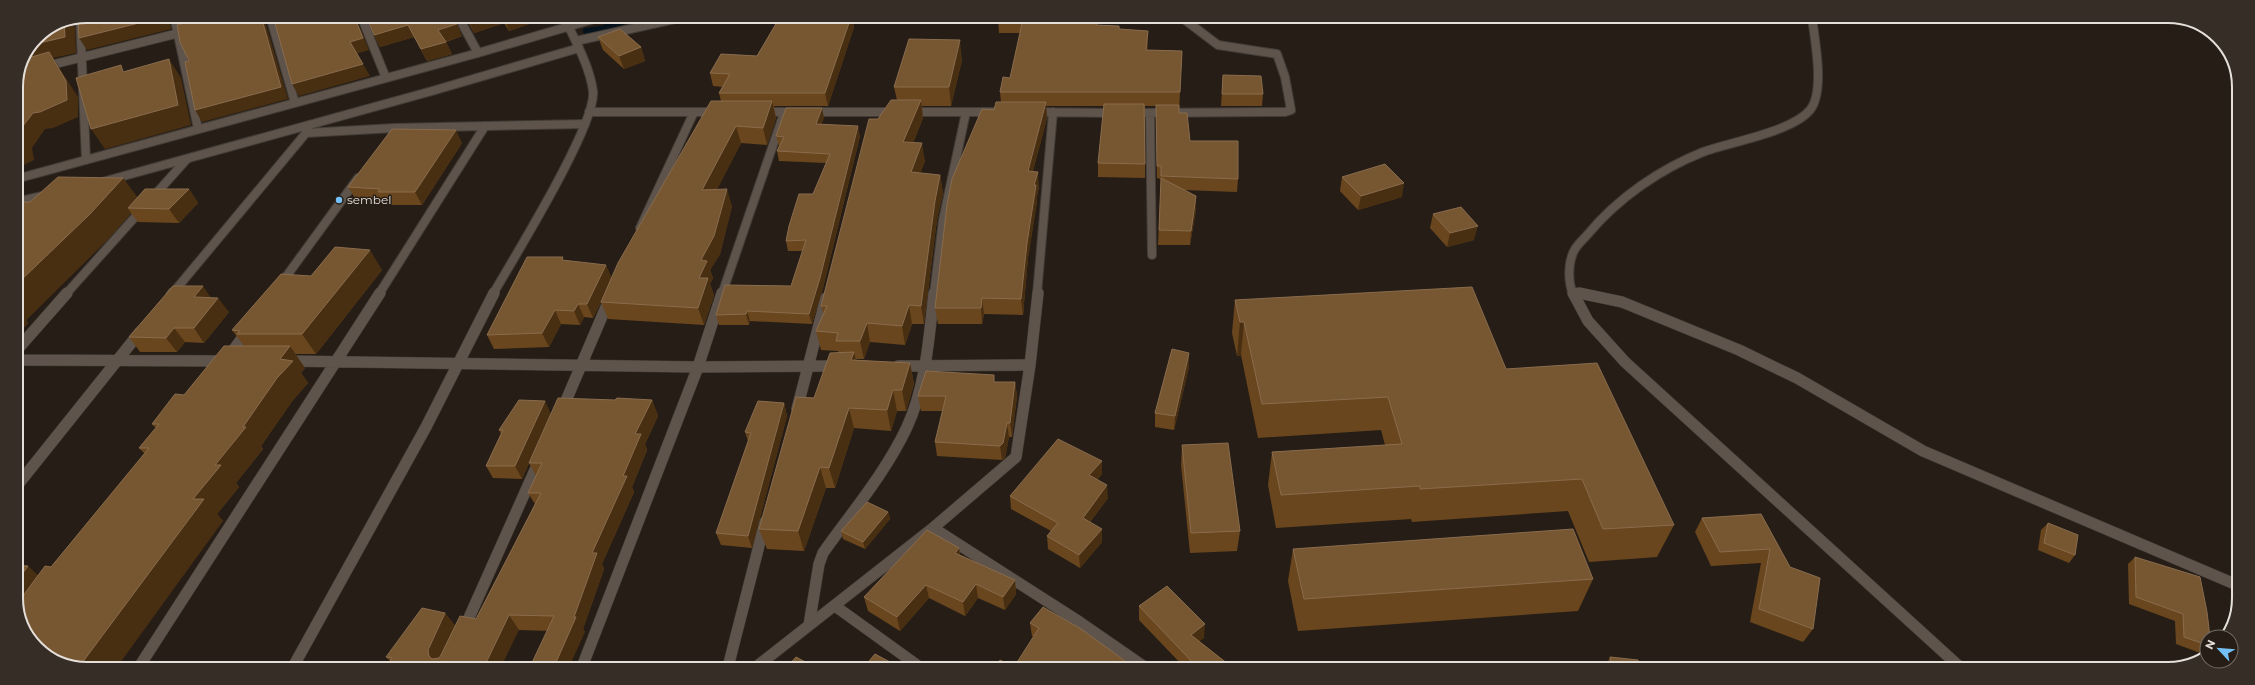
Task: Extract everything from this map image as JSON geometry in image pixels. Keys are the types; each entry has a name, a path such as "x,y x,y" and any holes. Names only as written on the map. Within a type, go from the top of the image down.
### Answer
{"street":[{"path":"176,23 198,129"},
{"path":"272,23 295,103"},
{"path":"364,23 386,78"},
{"path":"462,23 478,53"},
{"path":"23,177 478,53 561,23"},
{"path":"296,662 426,427 458,362 565,167 586,124 593,101 593,90 578,44 568,23"},
{"path":"95,183 308,129 578,44 660,23"},
{"path":"1021,112 1285,112 1290,110 1285,77 1277,54 1218,45 1189,23"},
{"path":"1812,23 1816,90 1814,103 1809,111 1785,125 1688,159 1653,178 1618,205 1591,230 1572,254 1570,272 1572,292 1581,311 1598,335 1625,362 1954,662"},
{"path":"80,24 86,160"},
{"path":"33,70 200,27"},
{"path":"589,112 724,112"},
{"path":"635,240 694,112"},
{"path":"754,112 871,115 1005,112"},
{"path":"584,662 698,367 746,220 784,112"},
{"path":"809,625 819,564 823,553 904,437 926,365 943,220 966,112"},
{"path":"762,662 934,528 1016,457 1030,365 1045,222 1053,112"},
{"path":"1150,113 1152,255"},
{"path":"163,305 308,129 586,124"},
{"path":"142,662 338,361 485,126"},
{"path":"385,140 394,128"},
{"path":"23,343 187,159"},
{"path":"276,291 362,172"},
{"path":"23,200 57,193 46,204"},
{"path":"794,419 809,367 828,290"},
{"path":"556,422 613,291"},
{"path":"1572,292 1608,298 1639,308 1774,366 1798,378 1888,433 1923,451 2232,582"},
{"path":"23,478 148,323"},
{"path":"217,373 253,323"},
{"path":"23,360 242,361"},
{"path":"274,361 458,362 698,367 848,366"},
{"path":"887,366 1030,365"},
{"path":"459,638 544,451"},
{"path":"729,662 769,509"},
{"path":"934,528 1078,621 1137,662"},
{"path":"836,606 913,662"}],"building":[{"path":"139,23 79,38 78,24"},
{"path":"185,23 263,23 281,87 195,110 185,62 189,61 180,42 177,25"},
{"path":"275,23 357,23 363,38 350,42 363,64 292,84"},
{"path":"369,23 457,24 438,30 446,42 421,49 408,25 374,35"},
{"path":"776,23 849,23 825,93 719,93 730,74 710,73 721,54 757,56"},
{"path":"1022,23 1096,23 1096,25 1119,26 1119,29 1148,31 1146,50 1182,51 1180,92 1000,92 1003,77 1010,78"},
{"path":"64,27 65,37 42,43 51,34"},
{"path":"620,29 641,47 619,56 598,37"},
{"path":"909,39 960,40 949,87 894,87"},
{"path":"49,52 66,81 67,100 40,112 33,113 23,126 24,74 31,57"},
{"path":"169,59 178,105 91,129 76,78 121,65 123,72"},
{"path":"1223,75 1261,76 1263,94 1222,94"},
{"path":"891,100 921,100 903,142 922,143 911,172 940,175 935,201 921,306 909,305 902,326 867,323 860,341 836,341 838,333 816,331 827,306 821,306 869,119 878,119"},
{"path":"711,101 772,101 763,128 736,126 702,190 727,189 714,236 701,260 707,261 699,278 708,278 698,308 601,302 618,263"},
{"path":"996,102 1046,102 1028,171 1038,172 1034,185 1036,185 1027,243 1021,299 982,298 981,308 935,308 947,205 952,179 982,109 994,110"},
{"path":"1104,104 1144,104 1145,164 1098,163"},
{"path":"1156,105 1179,105 1179,113 1187,113 1190,141 1238,141 1238,179 1161,176 1161,166 1157,166"},
{"path":"786,108 822,108 816,124 858,126 820,278 809,314 747,311 746,314 716,315 725,285 791,286 806,240 786,241 789,226 799,194 813,194 830,154 777,151 784,137 776,136"},
{"path":"392,129 456,130 415,192 378,192 380,189 348,187"},
{"path":"1385,164 1404,183 1361,196 1342,177"},
{"path":"58,177 123,178 90,214 23,278 23,202 30,202"},
{"path":"1161,178 1196,196 1191,231 1159,230"},
{"path":"145,189 189,189 169,209 128,208"},
{"path":"1461,207 1478,226 1450,233 1433,214"},
{"path":"335,247 370,250 302,334 237,334 240,331 232,330 281,274 311,276"},
{"path":"527,257 563,257 562,260 606,265 587,304 578,304 574,311 555,310 542,333 487,335"},
{"path":"173,286 203,286 194,297 218,298 194,328 174,328 166,338 129,337"},
{"path":"1472,287 1506,369 1597,363 1674,525 1603,529 1582,479 1420,489 1420,486 1281,495 1272,452 1402,444 1388,397 1262,404 1244,322 1240,322 1235,300"},
{"path":"224,346 290,346 280,359 293,361 277,378 243,427 246,427 215,465 221,465 193,499 204,499 83,662 70,660 51,651 39,640 28,623 24,611 23,596 45,566 51,567 149,448 139,448 159,424 152,424 175,394 184,395"},
{"path":"1172,349 1189,353 1175,416 1155,413"},
{"path":"854,352 851,360 910,363 902,390 893,390 887,410 849,408 829,468 820,467 798,531 759,529 796,397 814,398 830,353"},
{"path":"926,371 994,375 994,382 1015,382 1010,423 1007,423 1003,443 1000,446 935,442 946,396 918,396"},
{"path":"558,398 615,400 617,398 652,400 635,434 641,434 623,476 627,476 592,553 597,553 574,617 576,617 556,662 532,662 554,616 509,615 486,662 390,662 392,658 386,657 422,608 445,613 428,650 429,656 432,659 439,658 441,655 460,616 476,619 541,493 528,493 542,463 529,463"},
{"path":"519,400 545,401 515,466 486,466 503,430 499,430"},
{"path":"758,401 784,403 748,536 716,533 751,433 745,432"},
{"path":"1058,439 1102,461 1089,475 1107,485 1083,518 1102,529 1079,555 1047,536 1058,523 1010,496"},
{"path":"1228,443 1240,531 1191,533 1182,445"},
{"path":"867,502 888,512 863,542 841,531"},
{"path":"1761,514 1790,567 1820,578 1813,629 1759,609 1770,549 1720,552 1702,518"},
{"path":"2048,523 2078,535 2075,555 2044,543"},
{"path":"1573,529 1593,579 1304,599 1293,549"},
{"path":"927,530 959,548 955,553 1015,580 1003,597 976,584 963,602 926,585 897,617 864,597"},
{"path":"2135,557 2200,577 2209,629 2199,629 2199,642 2184,637 2183,614 2136,597"},
{"path":"23,566 28,566 23,573"},
{"path":"1167,586 1205,624 1191,635 1225,662 1192,662 1139,606"},
{"path":"1043,607 1081,629 1127,662 1017,662 1039,628 1030,623"},
{"path":"875,654 890,662 868,662"},
{"path":"796,657 806,662 792,662"},
{"path":"1610,657 1638,660 1638,662 1611,662"}],"waterway":[{"path":"586,31 600,29 619,23"}],"place":[{"name":"sembel","path":"339,200"}]}
